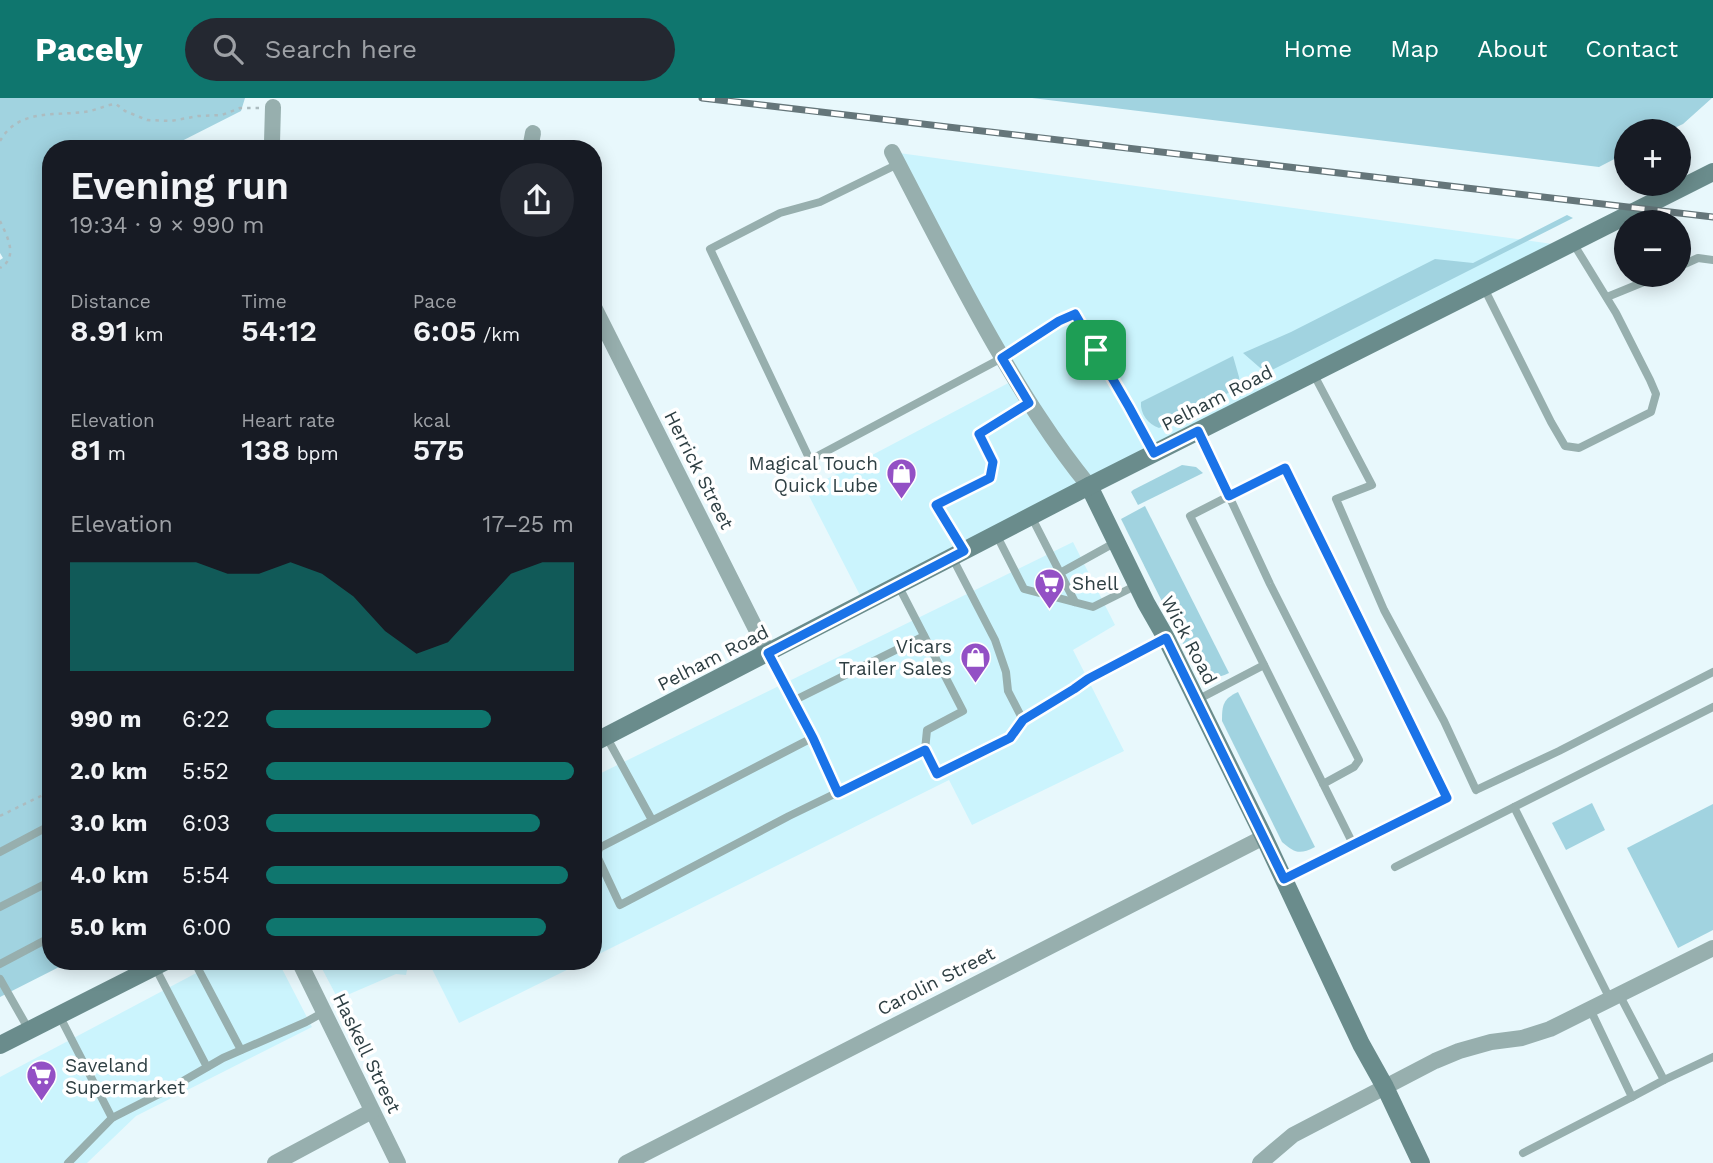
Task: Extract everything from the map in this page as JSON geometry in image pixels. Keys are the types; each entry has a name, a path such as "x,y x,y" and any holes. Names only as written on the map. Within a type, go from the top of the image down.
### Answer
{"main road":[{"name":"Pelham Road","path":"602,738 1089,486 1713,172"},
{"name":"Wick Road","path":"1089,486 1197,700 1421,1163"},
{"path":"0,1045 149,970"}],"street":[{"path":"272,107 272,140"},
{"name":"Wick Road","path":"895,158 1002,358 1029,403 1089,486"},
{"name":"Herrick Street","path":"602,323 768,653"},
{"name":"Carolin Street","path":"626,1163 1264,837"},
{"path":"1260,1163 1293,1135 1435,1061 1491,1042 1550,1029 1713,948"},
{"name":"Haskell Street","path":"303,970 398,1163"},
{"path":"275,1163 372,1111"}],"lane":[{"path":"895,158 820,202 780,213 710,249 810,460 1002,358 1059,321 1075,314 1154,453"},
{"path":"1485,288 1565,446 1579,448 1651,412 1656,394 1622,324 1573,243"},
{"path":"1691,261 1698,258 1713,260"},
{"path":"1607,298 1633,287"},
{"path":"1313,373 1372,485 1336,499 1384,610 1444,721 1476,789 1559,751 1713,672"},
{"path":"1023,720 1008,691 1006,671 995,640 936,505 990,478 993,462 979,434 1029,403"},
{"path":"1198,431 1270,584 1359,760 1354,767 1323,784"},
{"path":"1284,879 1447,798 1285,468 1190,516 1353,844"},
{"path":"1031,516 1075,602"},
{"path":"996,534 1024,589 1093,607 1137,585"},
{"path":"1060,573 1116,542"},
{"path":"898,585 963,711 927,730 925,750 937,774 1010,738 1023,720 1088,679 1166,638"},
{"path":"793,701 925,636"},
{"path":"768,653 813,738 838,793"},
{"path":"1197,700 1264,665"},
{"path":"1395,867 1713,707"},
{"path":"602,846 813,738"},
{"path":"602,742 631,781 652,820"},
{"path":"602,867 620,905 789,816 925,750"},
{"path":"1514,807 1615,997 1664,1080"},
{"path":"0,852 42,830"},
{"path":"0,907 42,886"},
{"path":"0,964 42,942"},
{"path":"164,970 207,1067"},
{"path":"199,970 241,1050"},
{"path":"0,979 29,1030"},
{"path":"1590,1009 1632,1097"},
{"path":"68,1163 112,1118 241,1050 324,1012"},
{"path":"59,1015 112,1118"},
{"path":"1523,1153 1713,1057"}],"path":[{"path":"0,141 6,130 25,119 42,114 85,112 108,104 116,104 147,120 171,121 222,115 240,108"},
{"path":"0,221 10,243 10,255 6,264 0,268"},
{"path":"0,816 42,795"}],"shaded area":[{"path":"0,98 245,98 241,111 184,140 42,140 42,970 53,970 0,997 0,260 3,258 0,253"},
{"path":"1032,98 1712,98 1689,119 1614,119 1614,159 1599,167"},
{"path":"892,152 1567,246 864,603 806,490 1014,380"},
{"path":"1567,215 1573,218 1266,373 1243,353 1291,332 1435,259 1473,263"},
{"path":"1233,356 1240,387 1159,428 1146,418 1141,402"},
{"path":"1182,465 1196,467 1203,473 1138,505 1131,492 1133,490"},
{"path":"1145,506 1229,673 1211,677 1195,668 1121,519"},
{"path":"1073,542 1115,625 1073,650 1124,751 972,825 949,780 602,953 602,773"},
{"path":"1238,692 1315,847 1297,852 1282,842 1222,721 1224,703"},
{"path":"1592,803 1605,830 1566,850 1552,823"},
{"path":"1713,804 1713,930 1678,948 1627,848"},
{"path":"202,970 283,970 312,1027 136,1116 87,1163 0,1163 0,1077"},
{"path":"323,970 407,970 406,975 396,974 338,999"},
{"path":"432,970 567,970 459,1023"}],"railway":[{"path":"702,98 1713,217"}],"place":[{"name":"Magical Touch Quick Lube","path":"901,501"},
{"name":"Shell","path":"1049,610"},
{"name":"Vicars Trailer Sales","path":"975,684"},
{"name":"Saveland Supermarket","path":"42,1103"}],"route":[{"path":"1075,314 1096,350 1154,453 1198,431 1229,496 1285,468 1447,798 1284,879 1166,638 1088,679 1023,720 1010,738 937,774 925,750 838,793 813,738 768,653 964,551 936,505 990,478 993,462 979,434 1029,403 1002,358 1059,321 1075,314"}]}
